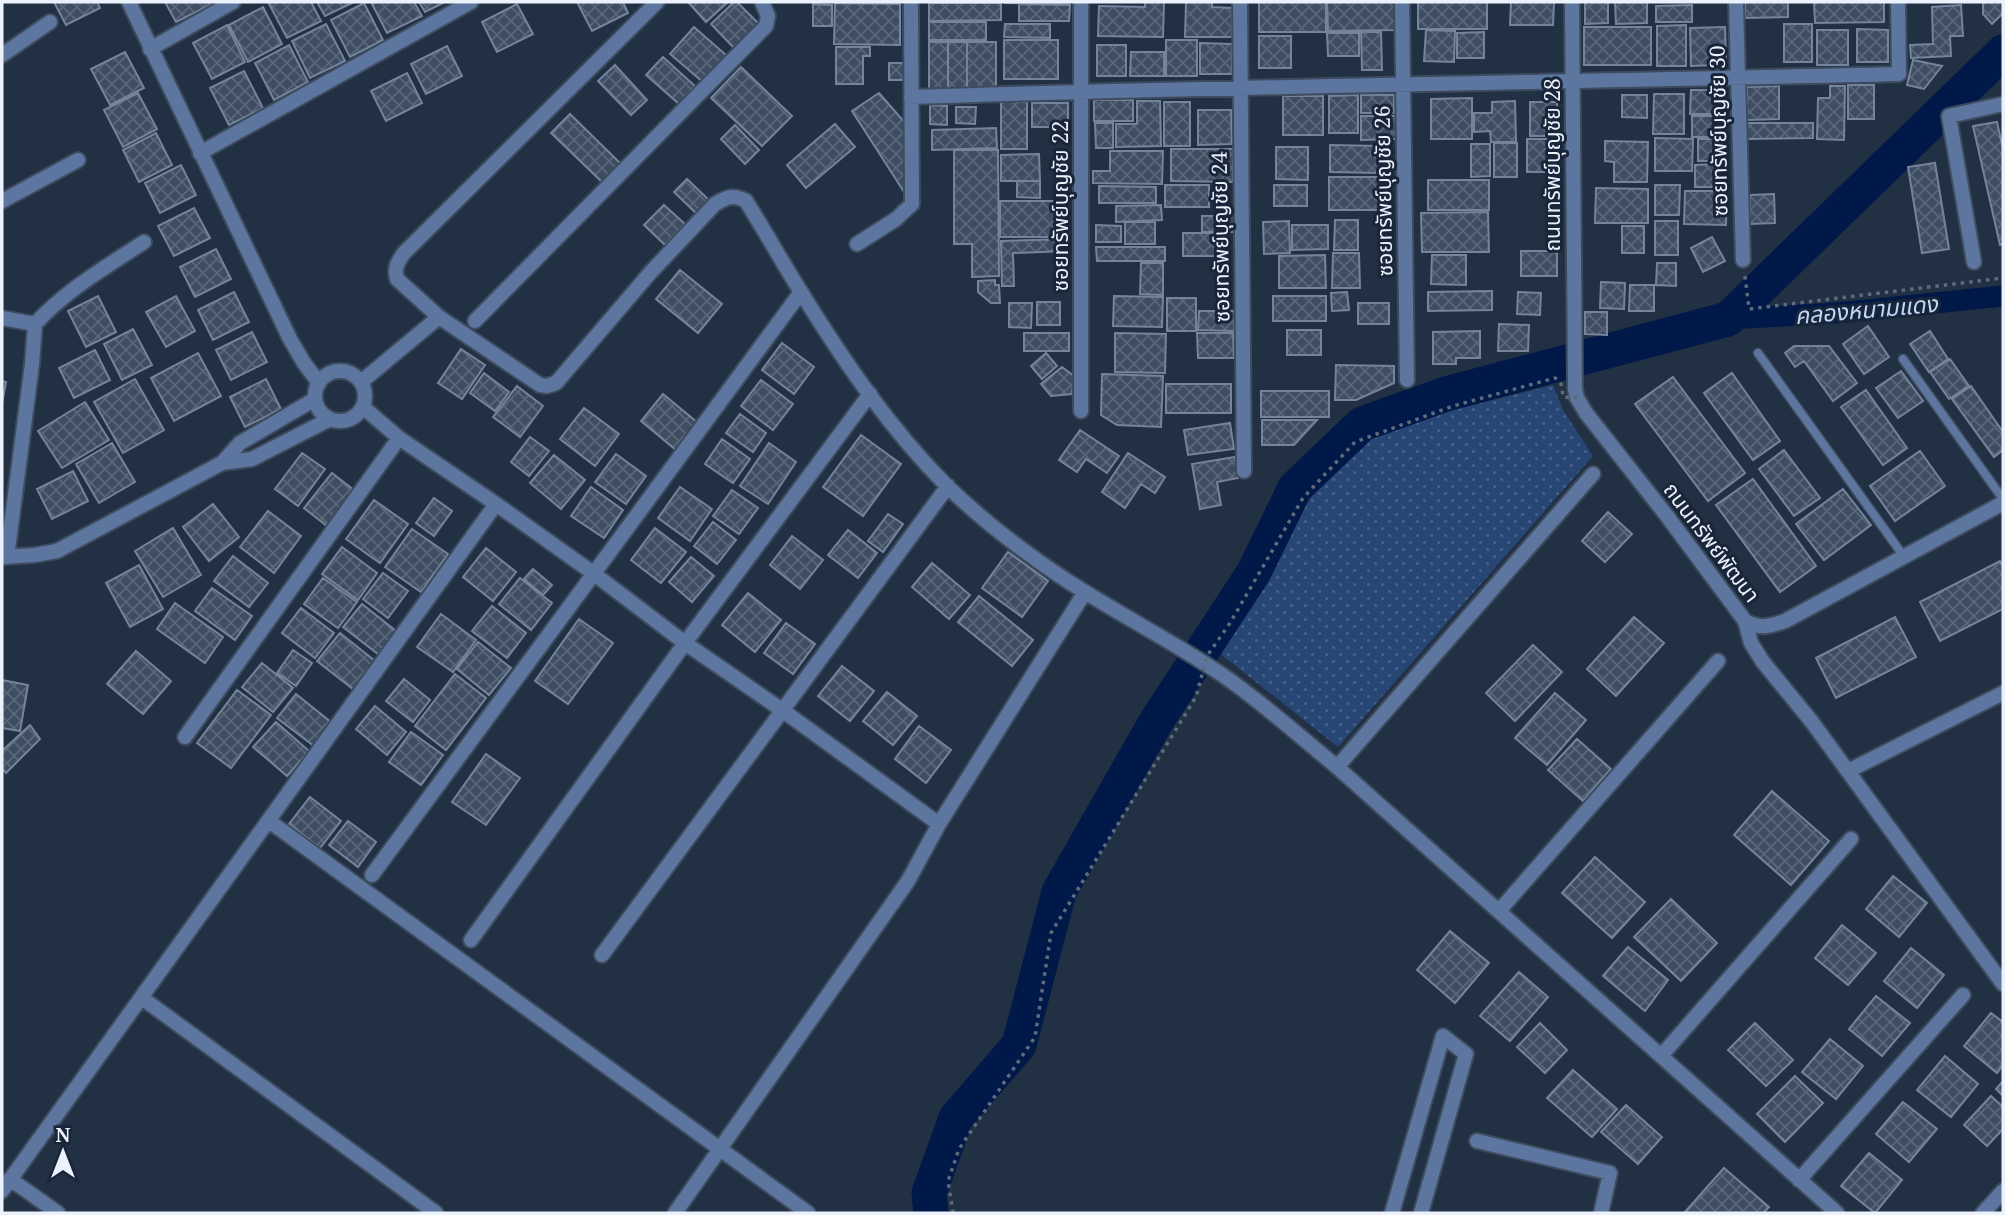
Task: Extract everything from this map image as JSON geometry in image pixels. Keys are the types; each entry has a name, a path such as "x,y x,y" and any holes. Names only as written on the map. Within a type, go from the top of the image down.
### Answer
{"street":[{"path":"129,2 290,339 319,383"},
{"path":"150,49 233,2"},
{"path":"200,153 471,2"},
{"path":"657,2 397,262 397,279 439,317 540,385 547,386 556,383 650,272 715,204 727,197 737,196 746,201 801,292 870,394 895,428 947,486 988,521 1085,592 1222,675 1337,767 1837,1213"},
{"path":"475,321 766,26 768,16 762,2"},
{"path":"857,244 896,219 912,204 911,2"},
{"name":"ซอยทรัพย์บุญชัย 22","path":"1081,2 1081,411"},
{"name":"ซอยทรัพย์บุญชัย 24","path":"1240,2 1244,471"},
{"name":"ซอยทรัพย์บุญชัย 26","path":"1402,2 1407,380"},
{"name":"ถนนทรัพย์บุญชัย 28","path":"1572,2 1576,393"},
{"name":"ซอยทรัพย์บุญชัย 30","path":"1736,2 1743,260"},
{"path":"911,97 1240,87 1899,75 1898,2"},
{"path":"2,55 51,22"},
{"path":"1974,262 1949,116 2003,104"},
{"path":"2,201 78,160"},
{"path":"144,242 73,289 51,306 35,324 32,364 4,557 57,551 222,464 252,459 330,419"},
{"path":"372,875 801,292"},
{"path":"361,382 439,317"},
{"path":"2,318 35,324"},
{"path":"340,371 352,374 365,390 363,407 355,417 343,421 330,419 320,411 315,399 319,383 328,374 340,371"},
{"name":"ถนนทรัพย์พัฒนา","path":"1576,393 1586,412 1745,621 1756,626 1770,626 1785,621 1905,558 2003,501"},
{"path":"471,940 685,643 870,394"},
{"path":"222,464 240,443 315,399"},
{"path":"363,407 398,438 593,573 685,643 939,824"},
{"path":"185,737 398,438"},
{"path":"1337,767 1593,474"},
{"path":"602,955 947,486"},
{"path":"58,1213 6,1185 496,504"},
{"path":"675,1213 908,881 939,824 1085,592"},
{"path":"1745,621 1751,643 1763,662 1812,722 2003,984"},
{"path":"1499,911 1718,661"},
{"path":"1848,771 2003,693"},
{"path":"268,821 808,1213"},
{"path":"1661,1056 1851,839"},
{"path":"1798,1180 1963,995"},
{"path":"142,998 436,1213"},
{"path":"1392,1213 1443,1036 1466,1054 1421,1213"},
{"path":"1477,1141 1610,1173 1601,1213"},
{"path":"1983,1213 2003,1191"}],"lane":[{"path":"1758,353 1905,558"},
{"path":"1903,359 2003,501"}],"path":[{"path":"1743,260 1749,309 2003,278"},
{"path":"953,1213 948,1181 959,1149 1035,1037 1051,933 1196,697 1207,656 1230,624 1303,498 1355,442 1453,406 1555,378 1562,384 1563,397 1576,393"}],"shaded area":[{"path":"1553,385 1563,410 1593,456 1338,747 1217,651 1303,498 1351,445 1419,418"}],"building":[{"path":"54,2 97,2 100,8 66,25"},
{"path":"165,2 208,2 210,5 176,22"},
{"path":"268,2 311,2 321,21 287,38"},
{"path":"317,2 354,2 325,16"},
{"path":"371,2 414,2 422,16 387,33"},
{"path":"419,2 445,2 425,12"},
{"path":"577,2 623,2 628,13 592,31"},
{"path":"688,2 728,2 706,22"},
{"path":"734,2 759,24 734,48 711,24"},
{"path":"1069,2 1069,4 1005,3"},
{"path":"1145,2 1164,2 1163,37 1098,36 1099,6 1145,7"},
{"path":"1186,2 1212,2 1212,7 1232,8 1232,37 1185,37"},
{"path":"1259,2 1326,2 1326,32 1259,32"},
{"path":"1327,2 1395,2 1396,30 1328,31"},
{"path":"1418,2 1487,2 1487,29 1418,29"},
{"path":"1511,2 1554,2 1553,25 1510,25"},
{"path":"1585,2 1608,2 1608,23 1585,24"},
{"path":"1615,2 1647,2 1647,23 1616,24"},
{"path":"1745,2 1788,2 1788,17 1745,18"},
{"path":"1814,2 1884,2 1884,22 1815,23"},
{"path":"2003,2 2003,13 1992,24 1983,14 1983,4"},
{"path":"364,3 383,40 350,57 331,20"},
{"path":"835,3 900,4 900,45 834,44"},
{"path":"929,3 1001,3 1001,20 929,21"},
{"path":"517,4 533,34 497,52 482,22"},
{"path":"813,4 832,5 832,26 813,26"},
{"path":"1019,4 1070,5 1069,21 1019,21"},
{"path":"1692,5 1692,22 1656,22 1656,6"},
{"path":"1961,5 1963,36 1950,36 1951,56 1911,58 1910,45 1933,44 1932,7"},
{"path":"263,7 282,44 248,62 229,25"},
{"path":"929,22 986,22 986,40 929,40"},
{"path":"326,24 345,61 310,78 292,41"},
{"path":"1005,24 1050,24 1050,38 1004,37"},
{"path":"1784,24 1812,24 1812,62 1784,62"},
{"path":"227,25 245,62 212,79 193,43"},
{"path":"1686,25 1686,66 1657,66 1657,26"},
{"path":"694,27 726,55 703,82 670,54"},
{"path":"1584,27 1651,27 1651,65 1584,65"},
{"path":"1725,27 1726,57 1718,65 1691,66 1690,28"},
{"path":"1857,29 1888,30 1888,62 1857,62"},
{"path":"1426,30 1455,31 1454,62 1424,61"},
{"path":"1817,30 1848,30 1848,65 1817,65"},
{"path":"1361,32 1381,32 1382,70 1362,70"},
{"path":"1484,32 1484,58 1457,58 1457,33"},
{"path":"1327,33 1359,33 1359,56 1328,56"},
{"path":"1259,36 1291,36 1291,68 1259,68"},
{"path":"1004,40 1058,40 1058,79 1004,79"},
{"path":"1166,40 1197,40 1197,76 1166,76"},
{"path":"929,42 948,42 948,89 929,89"},
{"path":"948,42 967,42 967,89 948,89"},
{"path":"967,42 996,42 996,89 967,89"},
{"path":"1200,43 1232,44 1232,74 1200,74"},
{"path":"289,45 308,82 274,100 255,63"},
{"path":"1097,45 1126,45 1126,76 1097,76"},
{"path":"447,46 462,76 426,94 411,64"},
{"path":"836,47 870,47 870,56 863,56 863,84 836,84"},
{"path":"125,52 144,88 110,105 91,69"},
{"path":"1131,52 1164,52 1164,76 1130,76"},
{"path":"663,57 695,86 679,104 646,75"},
{"path":"1913,60 1942,66 1924,89 1907,85"},
{"path":"889,63 906,63 906,80 889,80"},
{"path":"615,65 647,100 631,115 598,81"},
{"path":"741,67 792,116 762,146 711,98"},
{"path":"244,71 263,108 229,125 210,88"},
{"path":"407,73 422,103 386,121 371,91"},
{"path":"1848,85 1874,85 1874,119 1848,119"},
{"path":"1779,86 1779,119 1747,120 1747,87"},
{"path":"1830,86 1845,86 1844,140 1817,139 1818,98 1830,98"},
{"path":"1691,90 1723,90 1723,114 1690,114"},
{"path":"138,93 157,129 123,147 104,110"},
{"path":"879,93 907,125 906,195 852,111"},
{"path":"1654,94 1684,94 1684,134 1653,134"},
{"path":"1358,95 1358,133 1329,133 1329,96"},
{"path":"1361,95 1394,95 1394,113 1361,113"},
{"path":"1622,95 1647,95 1647,118 1622,117"},
{"path":"1283,96 1323,96 1323,135 1283,135"},
{"path":"1472,98 1472,139 1431,139 1431,99"},
{"path":"1094,100 1133,100 1133,121 1094,121"},
{"path":"1137,101 1160,101 1161,146 1116,147 1116,124 1137,124"},
{"path":"1515,101 1516,142 1491,142 1490,131 1474,132 1474,113 1492,113 1492,102"},
{"path":"1001,102 1027,102 1027,149 1001,149"},
{"path":"1164,102 1190,102 1190,146 1164,146"},
{"path":"1530,102 1557,102 1557,136 1530,136"},
{"path":"1032,103 1068,103 1068,127 1032,127"},
{"path":"930,105 947,106 947,125 930,124"},
{"path":"956,107 976,107 975,124 956,123"},
{"path":"1198,110 1231,110 1232,144 1198,145"},
{"path":"570,114 620,163 602,182 551,133"},
{"path":"1361,116 1398,116 1398,139 1361,140"},
{"path":"1692,116 1723,116 1723,137 1692,137"},
{"path":"1997,122 2003,149 2003,244 2000,245 1973,126"},
{"path":"1095,123 1113,123 1113,148 1096,148"},
{"path":"1747,123 1813,123 1813,138 1747,139"},
{"path":"835,124 855,147 806,188 787,165"},
{"path":"735,125 759,150 745,164 721,139"},
{"path":"996,128 997,148 932,150 932,130"},
{"path":"156,133 172,165 139,182 123,150"},
{"path":"1655,138 1693,139 1692,171 1655,171"},
{"path":"1527,139 1556,139 1556,172 1527,172"},
{"path":"1698,139 1720,139 1720,161 1698,161"},
{"path":"1605,141 1648,142 1647,182 1614,182 1614,162 1605,161"},
{"path":"1494,143 1517,143 1517,177 1494,177"},
{"path":"1471,144 1490,144 1490,176 1471,177"},
{"path":"1330,145 1380,146 1380,173 1330,172"},
{"path":"1276,147 1308,147 1308,180 1276,179"},
{"path":"1171,149 1233,149 1233,182 1171,181"},
{"path":"954,150 998,150 999,276 972,277 972,244 954,244"},
{"path":"1110,151 1163,151 1162,184 1093,183 1093,171 1110,171"},
{"path":"1039,154 1040,181 1001,181 1001,155"},
{"path":"1935,163 1949,249 1922,253 1908,167"},
{"path":"1719,164 1719,187 1695,187 1695,165"},
{"path":"181,165 196,195 160,213 145,183"},
{"path":"1329,177 1378,177 1378,210 1329,210"},
{"path":"687,179 711,202 698,215 674,192"},
{"path":"1428,180 1489,180 1489,210 1428,210"},
{"path":"1017,181 1040,181 1040,198 1017,197"},
{"path":"1165,185 1209,185 1209,207 1165,207"},
{"path":"1274,185 1307,185 1307,206 1274,206"},
{"path":"1655,185 1680,185 1679,215 1655,215"},
{"path":"1099,186 1156,187 1156,203 1099,203"},
{"path":"1596,188 1648,189 1648,223 1595,223"},
{"path":"1685,191 1727,191 1726,225 1684,224"},
{"path":"1774,194 1775,223 1750,224 1750,195"},
{"path":"1000,201 1066,201 1066,237 1000,237"},
{"path":"664,205 685,224 665,245 644,225"},
{"path":"1161,205 1162,220 1116,222 1116,206"},
{"path":"194,208 210,238 174,256 158,226"},
{"path":"1218,210 1234,210 1234,232 1202,232 1202,216 1218,216"},
{"path":"1488,212 1489,252 1422,252 1421,213"},
{"path":"1335,220 1358,220 1358,250 1334,250"},
{"path":"1289,221 1290,253 1264,254 1263,222"},
{"path":"1655,221 1678,221 1678,255 1655,255"},
{"path":"1125,222 1155,222 1155,244 1125,244"},
{"path":"1096,225 1121,226 1121,242 1096,242"},
{"path":"1292,225 1328,225 1328,249 1292,250"},
{"path":"1622,226 1644,226 1644,253 1622,253"},
{"path":"1183,233 1222,233 1222,256 1183,256"},
{"path":"1712,237 1725,261 1703,272 1691,248"},
{"path":"1068,239 1068,251 1013,253 1014,286 1002,286 1001,241"},
{"path":"1096,247 1165,247 1165,261 1097,261"},
{"path":"216,249 231,279 195,297 180,267"},
{"path":"1521,251 1557,251 1557,276 1521,276"},
{"path":"1333,253 1359,253 1360,288 1332,288"},
{"path":"1325,255 1326,288 1279,288 1279,256"},
{"path":"1432,255 1466,255 1466,285 1431,284"},
{"path":"1141,263 1163,263 1163,295 1140,294"},
{"path":"1657,263 1676,263 1676,286 1656,285"},
{"path":"680,270 722,304 698,333 656,299"},
{"path":"995,280 995,285 999,285 1000,303 991,303 978,292 978,281"},
{"path":"1601,282 1625,283 1624,309 1600,308"},
{"path":"1630,285 1654,285 1654,311 1629,311"},
{"path":"1492,291 1492,310 1428,311 1428,292"},
{"path":"234,292 249,322 213,340 198,310"},
{"path":"1347,292 1349,310 1332,311 1331,293"},
{"path":"1518,292 1541,293 1540,315 1517,314"},
{"path":"98,296 116,332 86,347 68,311"},
{"path":"176,296 195,331 166,347 146,312"},
{"path":"1114,296 1163,297 1162,327 1113,326"},
{"path":"1273,296 1326,296 1326,321 1273,321"},
{"path":"1167,298 1196,298 1196,331 1167,331"},
{"path":"1037,302 1060,302 1060,325 1037,325"},
{"path":"1009,303 1032,303 1031,328 1009,327"},
{"path":"1358,303 1389,303 1389,324 1358,324"},
{"path":"1199,311 1235,311 1234,331 1198,330"},
{"path":"1585,312 1607,312 1607,335 1585,334"},
{"path":"1499,324 1529,325 1528,351 1498,351"},
{"path":"1868,326 1889,357 1864,374 1843,344"},
{"path":"133,329 152,365 122,380 104,344"},
{"path":"1287,330 1321,330 1321,355 1287,355"},
{"path":"1480,331 1480,358 1456,358 1456,364 1433,364 1433,332"},
{"path":"1930,331 1948,359 1929,372 1910,344"},
{"path":"252,332 267,362 231,380 216,350"},
{"path":"1024,333 1069,333 1069,351 1024,351"},
{"path":"1115,333 1166,334 1165,373 1115,372"},
{"path":"1197,333 1233,333 1234,358 1198,358"},
{"path":"782,343 814,367 794,394 762,370"},
{"path":"1794,346 1829,346 1857,383 1833,401 1804,361 1795,367 1785,353"},
{"path":"461,349 485,365 462,399 438,383"},
{"path":"95,350 110,380 74,398 59,368"},
{"path":"198,353 221,396 174,421 151,378"},
{"path":"1046,353 1057,366 1042,379 1031,366"},
{"path":"1950,359 1969,386 1949,399 1930,372"},
{"path":"1336,365 1394,366 1394,383 1356,400 1335,400"},
{"path":"1062,367 1074,376 1072,394 1051,396 1041,384"},
{"path":"1901,371 1923,401 1898,418 1876,388"},
{"path":"484,373 509,392 495,411 470,393"},
{"path":"1732,373 1780,441 1753,460 1704,393"},
{"path":"1102,374 1163,376 1161,427 1117,425 1101,415"},
{"path":"1673,377 1745,473 1708,501 1635,404"},
{"path":"135,379 164,430 123,453 94,402"},
{"path":"266,379 281,409 245,427 230,397"},
{"path":"761,380 793,404 773,430 741,406"},
{"path":"2,381 6,382 2,404"},
{"path":"1166,384 1231,384 1231,413 1166,413"},
{"path":"517,386 543,406 520,437 493,417"},
{"path":"1971,386 2003,432 2003,450 1994,457 1952,399"},
{"path":"1866,390 1907,448 1883,465 1841,407"},
{"path":"1261,391 1329,391 1329,417 1261,417"},
{"path":"663,394 698,423 676,450 641,421"},
{"path":"85,402 109,440 62,468 38,431"},
{"path":"584,408 619,434 595,466 560,439"},
{"path":"740,414 766,433 753,452 726,433"},
{"path":"1262,420 1317,420 1294,445 1262,445"},
{"path":"1230,423 1234,449 1188,455 1184,430"},
{"path":"1080,430 1119,456 1107,473 1086,459 1077,472 1059,460"},
{"path":"861,435 901,464 863,516 823,487"},
{"path":"530,437 549,451 529,476 511,462"},
{"path":"722,439 750,459 733,483 705,464"},
{"path":"112,443 135,482 99,503 76,464"},
{"path":"769,443 796,462 768,504 740,486"},
{"path":"1784,450 1820,498 1794,516 1759,469"},
{"path":"1920,451 1945,486 1895,521 1870,486"},
{"path":"302,453 325,469 298,506 275,489"},
{"path":"1128,453 1165,477 1155,493 1141,484 1125,508 1102,492"},
{"path":"616,454 646,476 626,504 595,482"},
{"path":"554,455 585,480 561,509 530,483"},
{"path":"1235,457 1238,478 1217,482 1221,505 1200,509 1192,464"},
{"path":"73,471 88,501 52,519 37,489"},
{"path":"332,473 355,491 327,526 304,508"},
{"path":"1753,479 1816,566 1780,592 1716,505"},
{"path":"591,487 623,510 604,538 571,516"},
{"path":"680,487 712,509 690,541 658,518"},
{"path":"1843,489 1871,525 1824,560 1796,524"},
{"path":"732,490 758,508 739,534 713,516"},
{"path":"434,498 452,511 434,536 416,523"},
{"path":"374,500 408,524 380,563 346,539"},
{"path":"213,504 239,537 209,561 183,527"},
{"path":"268,511 301,536 274,573 240,547"},
{"path":"1608,512 1632,534 1605,562 1582,541"},
{"path":"888,514 903,524 883,552 868,541"},
{"path":"713,522 736,540 717,564 694,546"},
{"path":"173,528 201,575 163,597 135,551"},
{"path":"655,528 686,552 661,583 631,560"},
{"path":"412,529 448,554 421,592 385,567"},
{"path":"848,530 877,553 858,578 828,555"},
{"path":"792,536 823,560 800,589 770,565"},
{"path":"342,547 377,573 358,600 322,574"},
{"path":"486,548 516,572 493,601 463,577"},
{"path":"1008,552 1048,581 1022,617 982,588"},
{"path":"233,556 268,583 249,607 214,581"},
{"path":"691,557 714,576 692,602 669,582"},
{"path":"2000,561 2003,567 2003,609 1940,641 1920,602"},
{"path":"932,563 970,595 949,619 912,587"},
{"path":"139,565 163,609 130,627 106,583"},
{"path":"533,569 552,585 543,595 524,579"},
{"path":"383,573 408,591 388,618 363,599"},
{"path":"323,578 357,602 338,628 304,604"},
{"path":"520,578 552,603 531,630 499,604"},
{"path":"212,588 252,616 235,640 195,611"},
{"path":"748,593 781,620 755,652 722,625"},
{"path":"979,596 1033,640 1012,666 958,622"},
{"path":"175,603 223,637 205,663 157,629"},
{"path":"362,604 396,631 378,654 343,627"},
{"path":"492,606 526,633 507,658 472,631"},
{"path":"301,608 334,633 315,658 282,633"},
{"path":"441,614 476,640 453,672 417,647"},
{"path":"1634,617 1664,643 1616,696 1587,669"},
{"path":"1895,617 1916,657 1836,698 1816,658"},
{"path":"579,619 613,643 568,704 535,681"},
{"path":"786,623 815,644 793,674 764,653"},
{"path":"340,633 375,661 353,689 317,661"},
{"path":"478,642 511,668 489,695 457,669"},
{"path":"1533,645 1562,672 1515,721 1486,693"},
{"path":"293,650 312,663 296,686 277,673"},
{"path":"136,651 171,681 143,714 107,684"},
{"path":"262,663 293,688 273,712 242,687"},
{"path":"842,666 874,691 850,721 818,696"},
{"path":"455,674 486,698 446,750 415,726"},
{"path":"404,679 430,700 413,722 386,701"},
{"path":"2,680 28,685 20,731 2,728"},
{"path":"237,690 271,715 231,768 197,743"},
{"path":"887,692 917,716 893,745 863,721"},
{"path":"1555,693 1586,720 1547,765 1515,738"},
{"path":"296,694 332,723 314,746 277,718"},
{"path":"375,706 406,732 387,755 356,729"},
{"path":"276,722 309,751 287,776 253,747"},
{"path":"30,725 40,739 6,773 2,768 2,751"},
{"path":"919,726 951,750 926,783 895,759"},
{"path":"411,732 443,755 421,785 389,762"},
{"path":"1577,739 1611,769 1583,801 1548,770"},
{"path":"486,754 520,778 486,825 452,802"},
{"path":"1772,791 1829,841 1791,885 1734,835"},
{"path":"310,797 341,821 320,848 289,824"},
{"path":"348,821 376,842 358,867 329,845"},
{"path":"1595,857 1645,902 1612,938 1562,893"},
{"path":"1893,876 1927,903 1899,937 1866,909"},
{"path":"1671,899 1717,943 1681,981 1634,937"},
{"path":"1842,925 1876,953 1848,985 1815,958"},
{"path":"1450,931 1489,963 1455,1003 1417,970"},
{"path":"1628,947 1668,980 1645,1011 1603,976"},
{"path":"1911,948 1944,975 1917,1008 1884,981"},
{"path":"1519,972 1548,997 1510,1041 1480,1016"},
{"path":"1876,996 1910,1023 1882,1056 1849,1029"},
{"path":"1991,1013 2003,1022 2003,1065 1997,1073 1964,1046"},
{"path":"1540,1023 1567,1050 1545,1073 1517,1047"},
{"path":"1755,1023 1793,1060 1766,1086 1728,1050"},
{"path":"1830,1039 1863,1066 1836,1099 1802,1072"},
{"path":"1945,1056 1978,1084 1951,1117 1917,1090"},
{"path":"1573,1070 1617,1109 1592,1137 1547,1098"},
{"path":"1795,1076 1823,1103 1785,1142 1757,1114"},
{"path":"2003,1081 2003,1096 1996,1089"},
{"path":"1991,1096 2003,1107 2003,1129 1987,1146 1964,1125"},
{"path":"1903,1102 1937,1129 1909,1162 1876,1134"},
{"path":"1626,1105 1662,1137 1638,1164 1601,1132"},
{"path":"1869,1153 1902,1180 1875,1213 1841,1186"},
{"path":"1724,1168 1769,1207 1763,1213 1684,1213"}],"waterway":[{"path":"931,1213 929,1193 956,1118 1019,1045 1059,892 1157,720 1254,572 1295,488 1362,424 1446,394 1728,319 2003,52"},
{"name":"คลองหนามแดง","path":"1728,319 1836,313 2003,296"}]}
